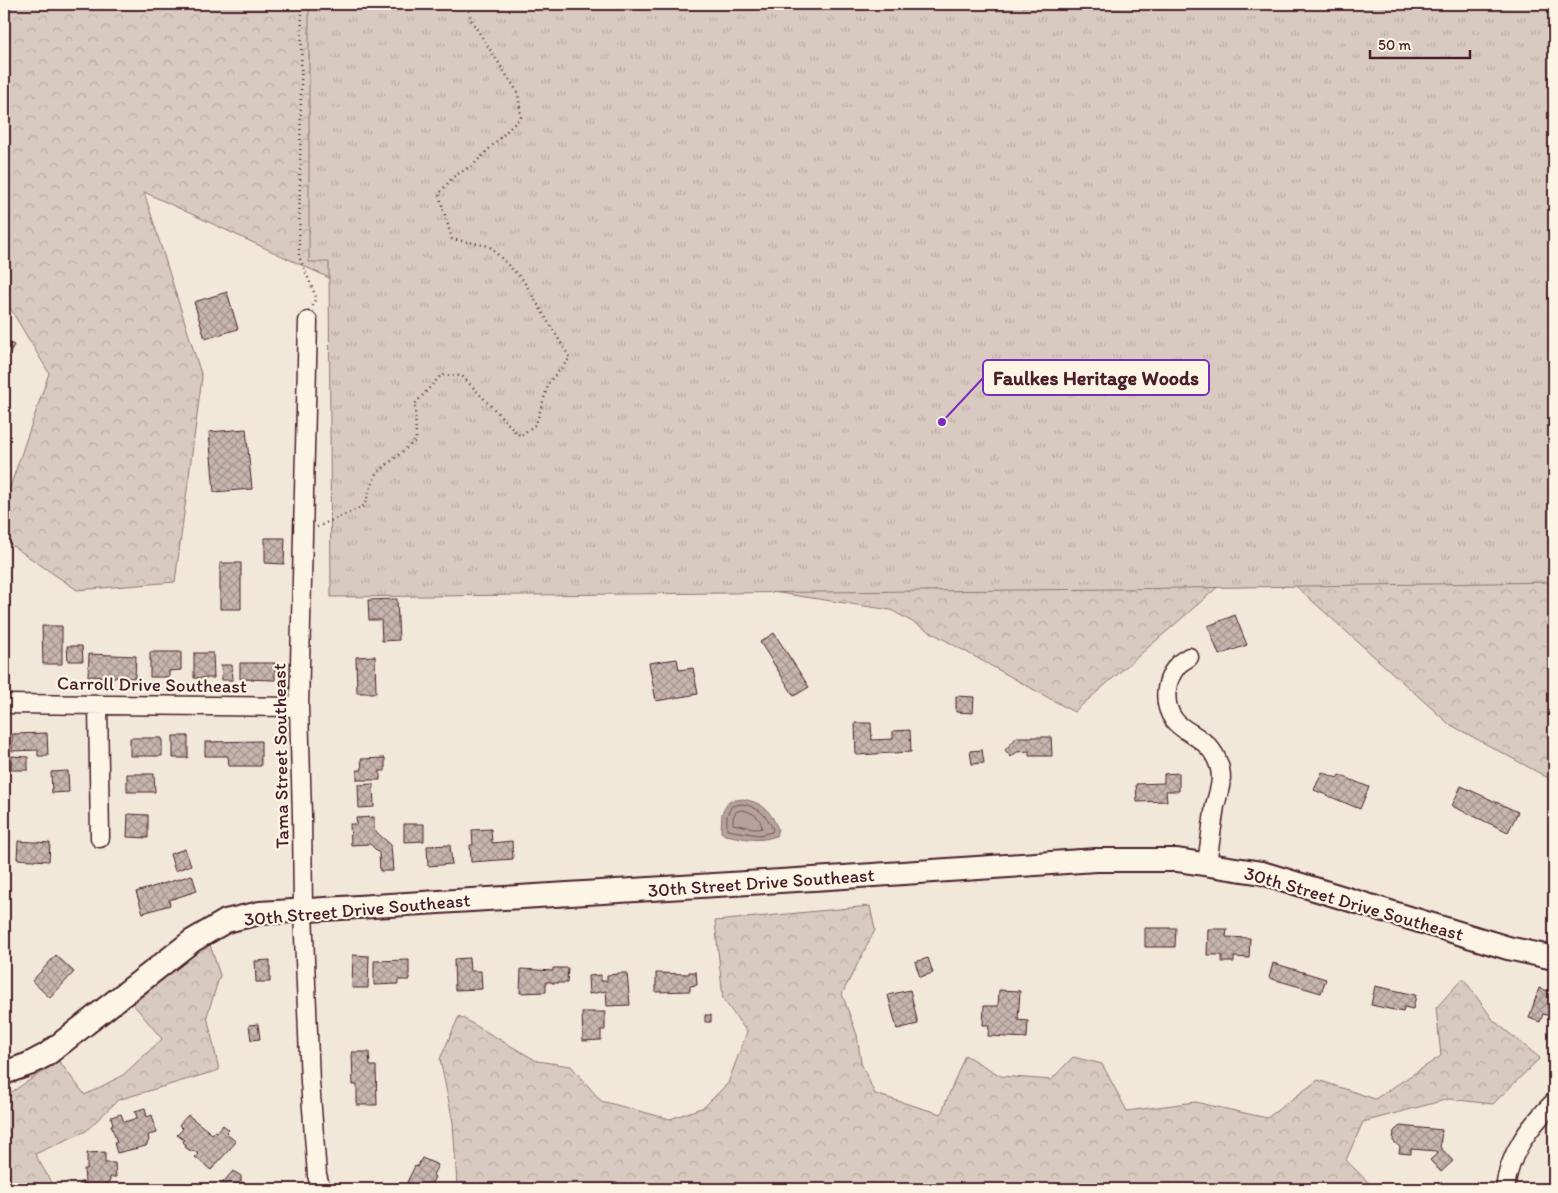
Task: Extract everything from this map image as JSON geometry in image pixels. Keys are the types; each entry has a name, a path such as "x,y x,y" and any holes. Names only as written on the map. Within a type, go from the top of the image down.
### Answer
{"main road":[{"name":"30th Street Drive Southeast","path":"4,1073 29,1064 46,1055 192,941 226,922 260,914 1096,860 1177,860 1207,863 1262,873 1508,948 1554,958"}],"street":[{"name":"Tama Street Southeast","path":"308,321 299,707 302,911 310,1082 317,1175 321,1189"},
{"path":"1190,657 1178,665 1170,677 1166,692 1167,705 1173,719 1184,730 1200,739 1212,750 1218,761 1220,790 1207,863"},
{"name":"Carroll Drive Southeast","path":"4,704 299,707"},
{"path":"98,705 100,838"},
{"path":"1505,1189 1511,1159 1516,1149 1533,1125 1554,1102"}],"path":[{"path":"302,4 299,256 316,297 308,321"},
{"path":"302,534 364,506 376,474 416,440 415,404 441,375 462,376 520,436 536,424 548,382 570,358 523,280 489,246 452,239 439,194 453,177 474,164 522,117 518,93 471,20 467,4"}],"green space":[{"path":"4,4 1554,4 1554,781 1449,724 1258,552 1074,712 891,610 508,552 351,288 144,192 202,377 175,582 77,590 4,540 4,505 49,373 4,298"},
{"path":"309,4 1554,4 1554,582 1119,589 331,597 329,262 309,262"},
{"path":"870,906 875,930 842,994 857,1035 861,1063 875,1094 941,1114 965,1055 1001,1076 1051,1080 1073,1057 1102,1064 1127,1111 1195,1102 1267,1118 1318,1080 1375,1099 1441,1056 1436,1008 1463,978 1494,1021 1540,1058 1493,1104 1449,1099 1363,1122 1346,1160 1375,1189 1153,1189 1135,1186 1133,1189 470,1189 457,1185 453,1122 440,1059 459,1016 537,1061 571,1066 601,1101 670,1119 704,1107 728,1083 747,1032 723,999 715,921"},
{"path":"209,942 220,975 207,1016 219,1070 118,1100 86,1131 35,1154 55,1189 4,1189 4,1097 59,1061 85,1095 123,1075 162,1039 133,1004"}],"water":[{"path":"743,799 761,805 769,812 778,829 776,836 751,839 725,835 721,832 722,813 729,801"}],"building":[{"path":"227,292 238,329 205,339 194,302"},
{"path":"4,340 14,345 4,363"},
{"path":"246,429 252,489 214,492 209,432"},
{"path":"265,538 285,538 284,564 265,563"},
{"path":"220,563 241,563 241,609 220,609"},
{"path":"397,599 399,640 382,641 381,620 369,620 368,600"},
{"path":"1235,615 1247,645 1219,655 1208,626"},
{"path":"42,626 62,626 62,664 43,664"},
{"path":"774,633 809,687 794,696 760,642"},
{"path":"67,646 82,646 83,661 68,661"},
{"path":"150,652 181,652 181,670 169,671 169,677 150,677"},
{"path":"194,653 213,653 214,678 194,678"},
{"path":"89,654 136,656 135,678 88,676"},
{"path":"375,656 376,693 357,693 356,657"},
{"path":"677,659 679,670 693,668 698,694 656,701 649,663"},
{"path":"240,663 275,663 275,680 240,679"},
{"path":"221,665 232,665 233,680 222,680"},
{"path":"956,696 974,697 973,713 956,712"},
{"path":"855,723 871,723 872,740 893,739 893,731 910,730 911,752 856,755"},
{"path":"47,733 48,756 38,756 38,750 12,751 12,734"},
{"path":"173,736 188,736 188,758 173,758"},
{"path":"1017,737 1051,737 1052,756 1029,756 1029,751 1017,752 1011,757 1005,750"},
{"path":"130,738 162,738 162,756 130,756"},
{"path":"261,741 261,766 229,766 228,756 205,756 205,742"},
{"path":"982,750 984,763 972,764 970,751"},
{"path":"12,756 28,757 28,770 11,770"},
{"path":"385,758 385,771 380,771 380,780 357,780 357,770 362,770 361,759"},
{"path":"68,771 69,792 52,793 51,772"},
{"path":"1322,772 1337,778 1339,775 1369,787 1360,809 1314,790"},
{"path":"1179,773 1179,791 1166,791 1167,801 1137,802 1136,784 1164,783 1164,774"},
{"path":"127,774 154,774 155,792 127,792"},
{"path":"373,784 374,807 359,808 358,785"},
{"path":"1461,786 1518,812 1508,832 1452,806"},
{"path":"128,814 148,815 148,838 127,837"},
{"path":"374,817 374,830 391,845 393,871 380,871 379,853 370,844 351,845 350,824 357,824 356,818"},
{"path":"404,824 424,824 424,841 404,842"},
{"path":"491,829 492,843 512,841 513,859 471,862 470,845 473,845 472,830"},
{"path":"18,841 50,843 49,861 17,859"},
{"path":"450,845 452,864 428,866 427,846"},
{"path":"185,849 191,865 175,871 170,854"},
{"path":"192,875 197,891 169,900 170,905 143,913 136,892"},
{"path":"1145,928 1176,928 1175,947 1145,947"},
{"path":"1208,929 1227,929 1226,937 1250,938 1249,958 1234,957 1234,962 1222,962 1222,955 1207,955"},
{"path":"56,955 74,972 50,998 32,981"},
{"path":"353,955 369,956 368,988 352,988"},
{"path":"469,958 470,971 481,971 482,989 455,990 454,959"},
{"path":"928,958 933,973 920,977 915,962"},
{"path":"270,960 270,982 256,982 255,961"},
{"path":"409,960 409,980 398,980 398,984 374,985 374,961"},
{"path":"1273,963 1326,979 1321,993 1269,978"},
{"path":"553,968 568,968 567,983 546,982 546,992 520,993 521,969 553,971"},
{"path":"689,972 696,972 697,985 690,986 690,991 656,992 656,973 689,974"},
{"path":"627,973 630,1005 607,1006 606,991 589,994 588,976 601,975 601,981 607,981 607,975"},
{"path":"1375,986 1416,995 1413,1009 1404,1007 1403,1012 1371,1005"},
{"path":"1539,988 1554,993 1553,1017 1543,1014 1540,1022 1529,1018"},
{"path":"910,990 918,1024 897,1029 888,995"},
{"path":"999,990 1020,991 1018,1020 1028,1021 1027,1038 988,1036 989,1025 983,1025 984,1006 998,1006"},
{"path":"582,1012 605,1012 605,1030 601,1030 601,1040 583,1041"},
{"path":"705,1015 711,1015 711,1022 705,1022"},
{"path":"258,1024 260,1039 251,1040 249,1025"},
{"path":"352,1052 369,1052 370,1066 376,1066 377,1105 357,1105 357,1085 353,1085"},
{"path":"145,1108 147,1117 152,1115 157,1133 148,1135 149,1140 146,1146 117,1153 114,1143 117,1142 111,1125 113,1124 111,1117 121,1114 124,1122 137,1118 135,1111"},
{"path":"188,1115 212,1134 215,1131 217,1132 223,1125 229,1130 226,1133 236,1142 211,1170 195,1157 198,1154 185,1147 184,1140 177,1135 183,1129 179,1125"},
{"path":"1400,1126 1442,1130 1440,1147 1453,1161 1441,1172 1430,1160 1438,1153 1436,1151 1411,1149 1411,1154 1399,1153 1400,1147 1393,1141 1394,1131"},
{"path":"105,1152 105,1163 115,1163 116,1177 110,1177 108,1189 80,1189 80,1182 85,1182 84,1169 87,1169 87,1153"},
{"path":"422,1158 438,1165 429,1189 406,1189 409,1183 407,1182 415,1166 417,1167"},
{"path":"233,1171 241,1176 241,1181 248,1187 252,1184 255,1186 258,1183 265,1189 217,1189"}],"place":[{"name":"Faulkes Heritage Woods","path":"942,422"}]}
